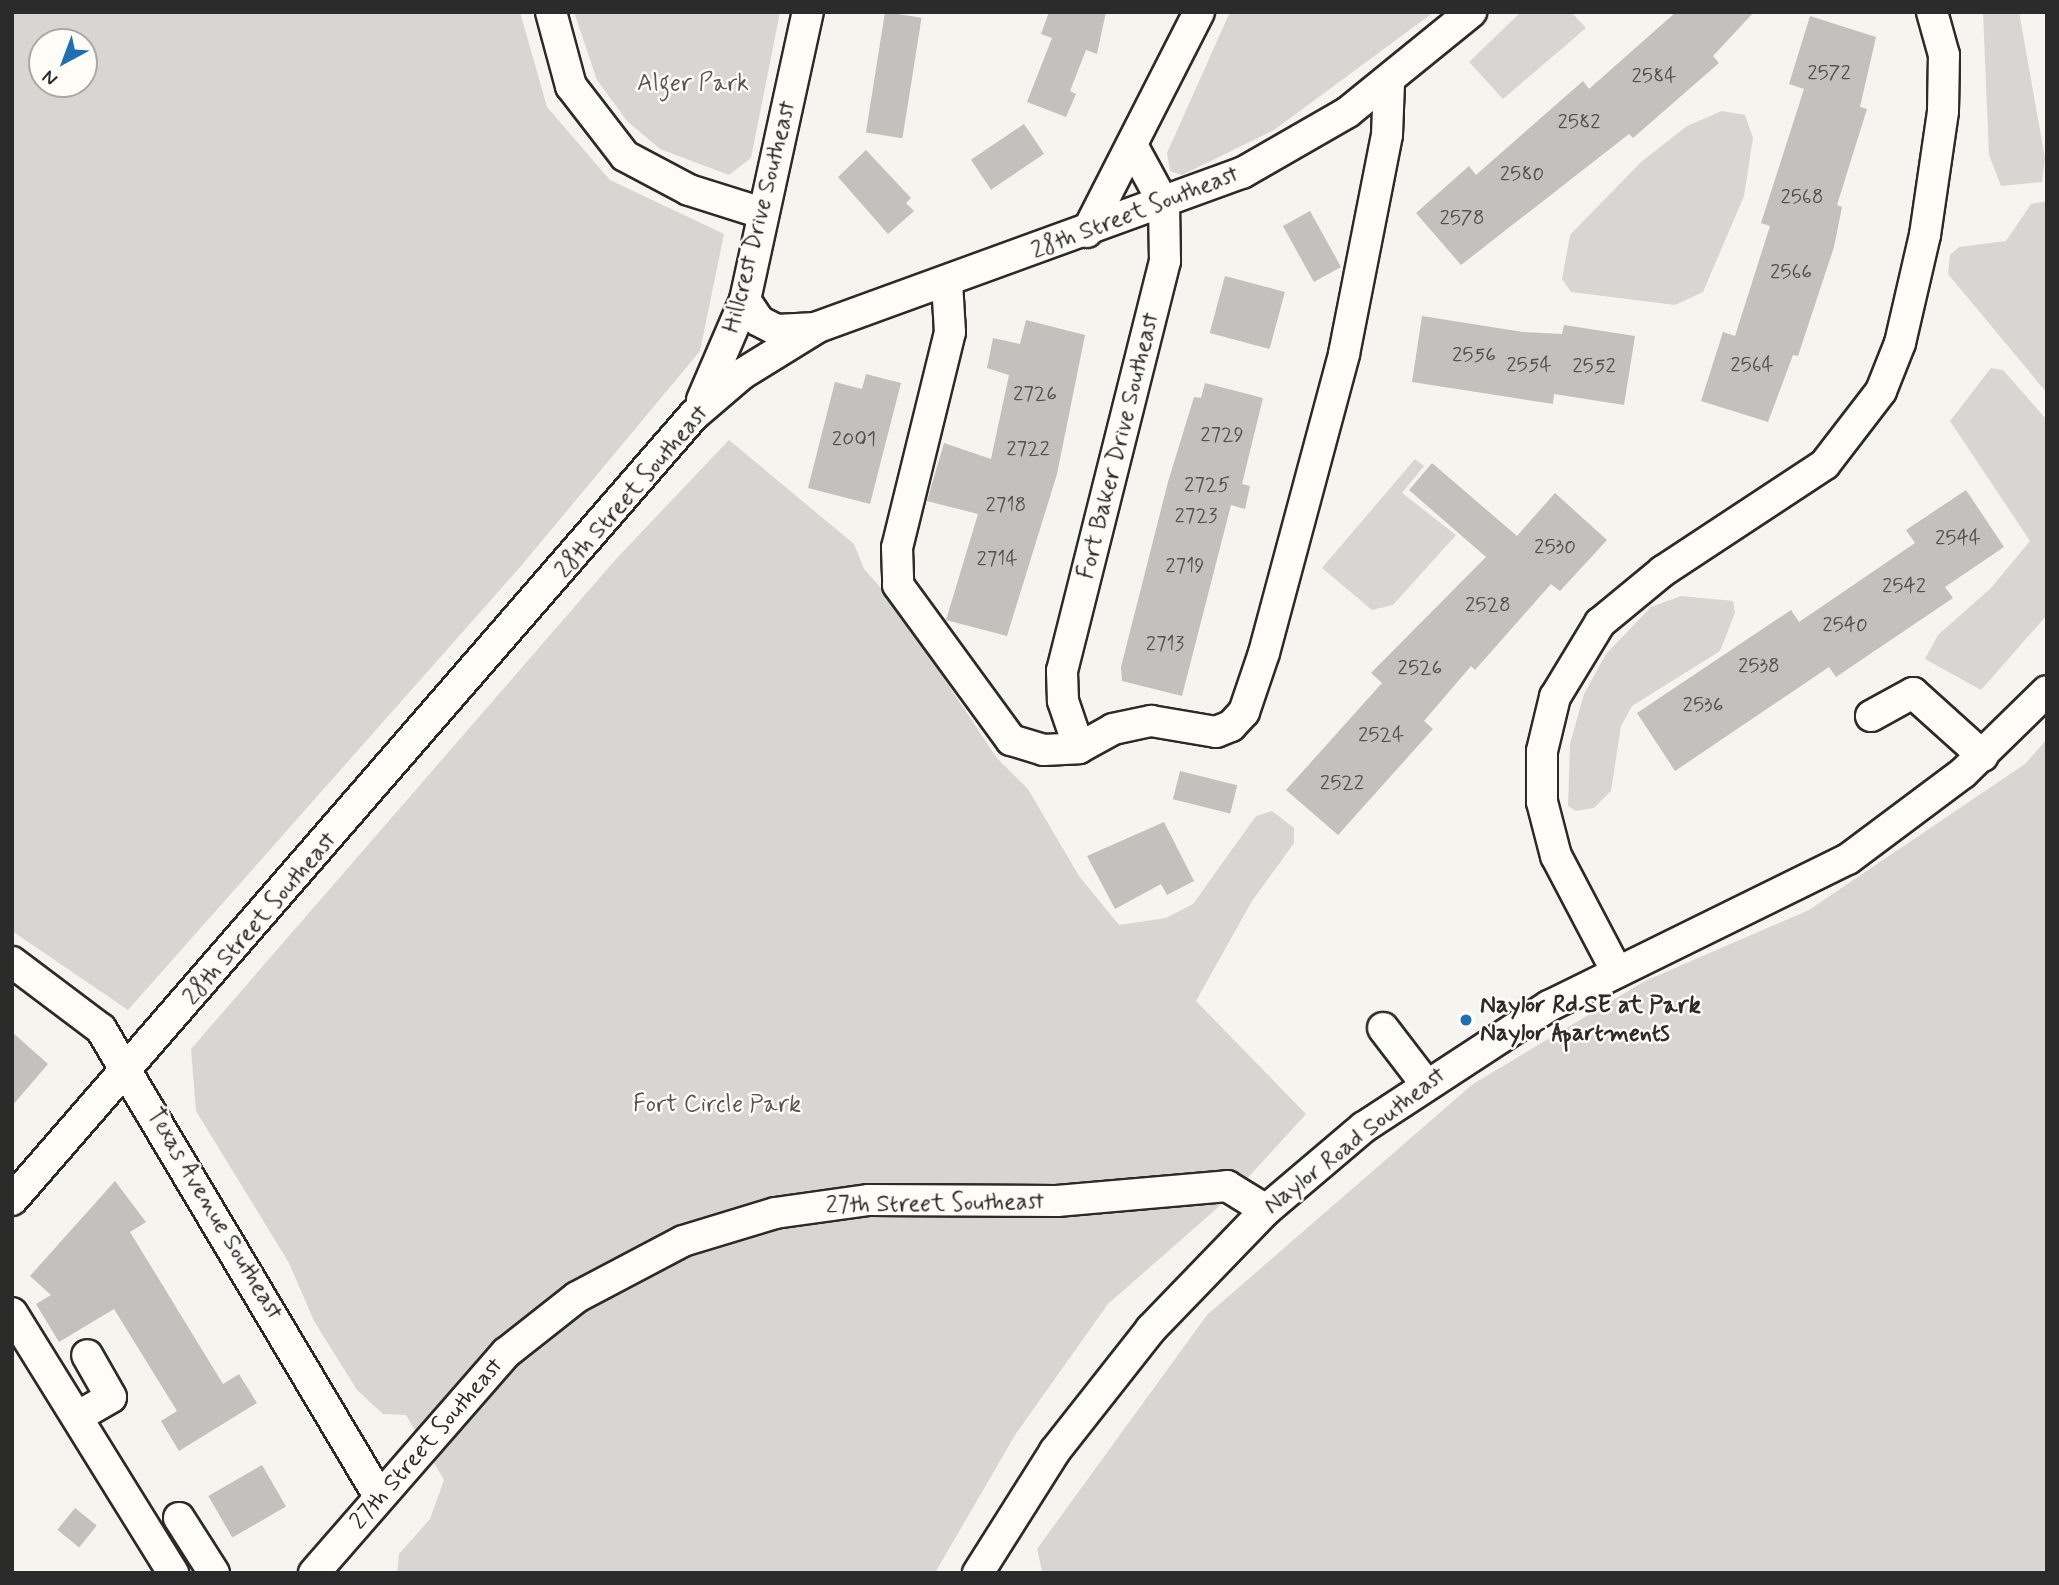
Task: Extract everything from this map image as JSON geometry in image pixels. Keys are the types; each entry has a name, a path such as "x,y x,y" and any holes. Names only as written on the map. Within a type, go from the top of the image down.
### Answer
{"street":[{"path":"551,12 571,86 625,156 689,190 762,213"},
{"name":"Hillcrest Drive Southeast","path":"694,415 745,300 808,12"},
{"path":"1087,232 1199,12"},
{"name":"28th Street Southeast","path":"12,1200 128,1070 694,415 775,350 818,327 1164,204 1296,145 1389,82 1471,12"},
{"path":"1617,972 1556,856 1542,802 1542,751 1555,697 1600,622 1663,571 1806,480 1852,434 1881,391 1900,343 1925,235 1943,111 1944,55 1932,12"},
{"path":"947,282 950,332 897,548 898,585 1012,740 1044,750 1079,748 1113,729 1151,721 1216,732 1244,712 1344,354 1387,135 1389,82"},
{"name":"Fort Baker Drive Southeast","path":"1079,748 1063,701 1062,671 1165,261 1164,204 1132,147"},
{"path":"745,300 760,321 777,330 818,327"},
{"name":"Naylor Road Southeast","path":"986,1569 1112,1375 1266,1210 1425,1083 1617,972 1829,870 1983,756 2047,691"},
{"path":"1871,716 1913,693 1983,756"},
{"name":"Texas Avenue Southeast","path":"12,962 101,1029 128,1070 379,1496"},
{"path":"1383,1028 1425,1083"},
{"name":"27th Street Southeast","path":"316,1572 464,1395 537,1327 628,1266 728,1225 845,1202 1057,1201 1227,1186 1266,1210"},
{"path":"12,1313 173,1573"},
{"path":"77,1417 111,1397 87,1355"},
{"path":"179,1518 214,1573"}],"green space":[{"path":"12,12 520,12 547,107 610,180 724,234 700,351 521,566 128,1010 12,931"},
{"name":"Alger Park","path":"574,12 780,12 751,158 729,175 660,149 627,121 597,80"},
{"path":"1230,12 1434,12 1274,130 1182,175 1170,171 1167,153"},
{"path":"1521,12 1571,12 1586,28 1503,99 1469,62"},
{"path":"1983,12 2019,12 2045,158 2042,182 2001,186 1989,155"},
{"path":"1722,111 1745,115 1753,138 1744,196 1703,292 1675,305 1571,292 1562,279 1570,235 1641,162 1687,126"},
{"path":"2047,201 2047,393 1948,274 1950,255 1959,247 2006,241 2031,204"},
{"path":"1991,368 2003,370 2047,420 2047,615 1981,690 1925,659 1938,635 1991,588 2030,541 1950,421"},
{"name":"Fort Circle Park","path":"729,440 854,544 864,569 895,604 996,757 1028,789 1079,876 1119,925 1166,918 1193,904 1256,816 1272,811 1294,828 1294,843 1252,901 1196,1001 1306,1114 1232,1195 1108,1304 1015,1435 935,1573 397,1573 399,1554 430,1519 444,1480 406,1415 383,1414 357,1390 314,1321 289,1263 196,1111 191,1049 616,559"},
{"path":"1415,459 1424,466 1402,493 1456,535 1393,605 1372,610 1322,568"},
{"path":"1681,596 1733,601 1735,613 1720,651 1632,706 1621,726 1611,791 1594,808 1576,811 1568,806 1570,744 1584,694 1606,654 1651,607"},
{"path":"2047,739 2047,1573 1042,1571 1037,1549 1207,1315 1473,1084 1645,981 1809,910 2025,764"}],"building":[{"path":"885,12 922,18 902,138 866,132"},
{"path":"1049,12 1106,12 1097,54 1086,50 1070,91 1076,94 1066,117 1027,102 1052,38 1041,34"},
{"path":"1676,12 1754,12 1713,56 1719,63 1633,138 1629,134 1461,265 1416,213 1469,166 1476,175 1583,81 1589,89"},
{"path":"1810,16 1876,37 1860,107 1867,109 1837,205 1842,207 1834,247 1798,356 1793,355 1768,422 1701,401 1723,332 1735,336 1770,226 1761,223 1804,89 1789,84"},
{"path":"1024,124 1044,154 991,190 971,160"},
{"path":"866,150 911,198 906,203 914,211 888,234 838,177"},
{"path":"1310,211 1341,267 1314,282 1283,226"},
{"path":"1225,276 1285,292 1270,349 1210,333"},
{"path":"1422,316 1523,332 1562,334 1564,325 1635,336 1624,405 1554,394 1553,404 1412,382"},
{"path":"1026,320 1085,335 1057,474 1007,636 946,620 978,514 927,501 944,443 991,459 1009,375 987,368 993,338 1020,344"},
{"path":"866,374 901,383 870,504 808,488 835,382 862,389"},
{"path":"1205,383 1263,398 1242,484 1250,486 1245,509 1231,505 1182,696 1122,681 1121,667 1168,482 1194,397 1201,398"},
{"path":"1432,463 1517,536 1555,493 1607,540 1560,591 1551,584 1475,670 1471,666 1424,721 1433,729 1338,835 1286,790 1382,683 1371,673 1486,557 1409,490"},
{"path":"1966,490 2004,547 1945,587 1953,598 1836,677 1829,667 1675,771 1637,713 1791,610 1799,622 1915,543 1906,530"},
{"path":"1180,771 1237,785 1230,813 1173,799"},
{"path":"1164,822 1194,881 1167,895 1161,884 1115,909 1087,856"},
{"path":"12,1032 48,1064 12,1106"},
{"path":"115,1181 146,1222 130,1232 223,1384 239,1374 257,1403 179,1451 161,1421 177,1411 114,1309 59,1342 36,1304 51,1295 30,1276"},
{"path":"262,1465 286,1507 232,1538 208,1496"},
{"path":"75,1508 97,1526 79,1547 57,1530"}],"place":[{"name":"Naylor Rd SE at Park Naylor Apartments","path":"1466,1020"}]}
